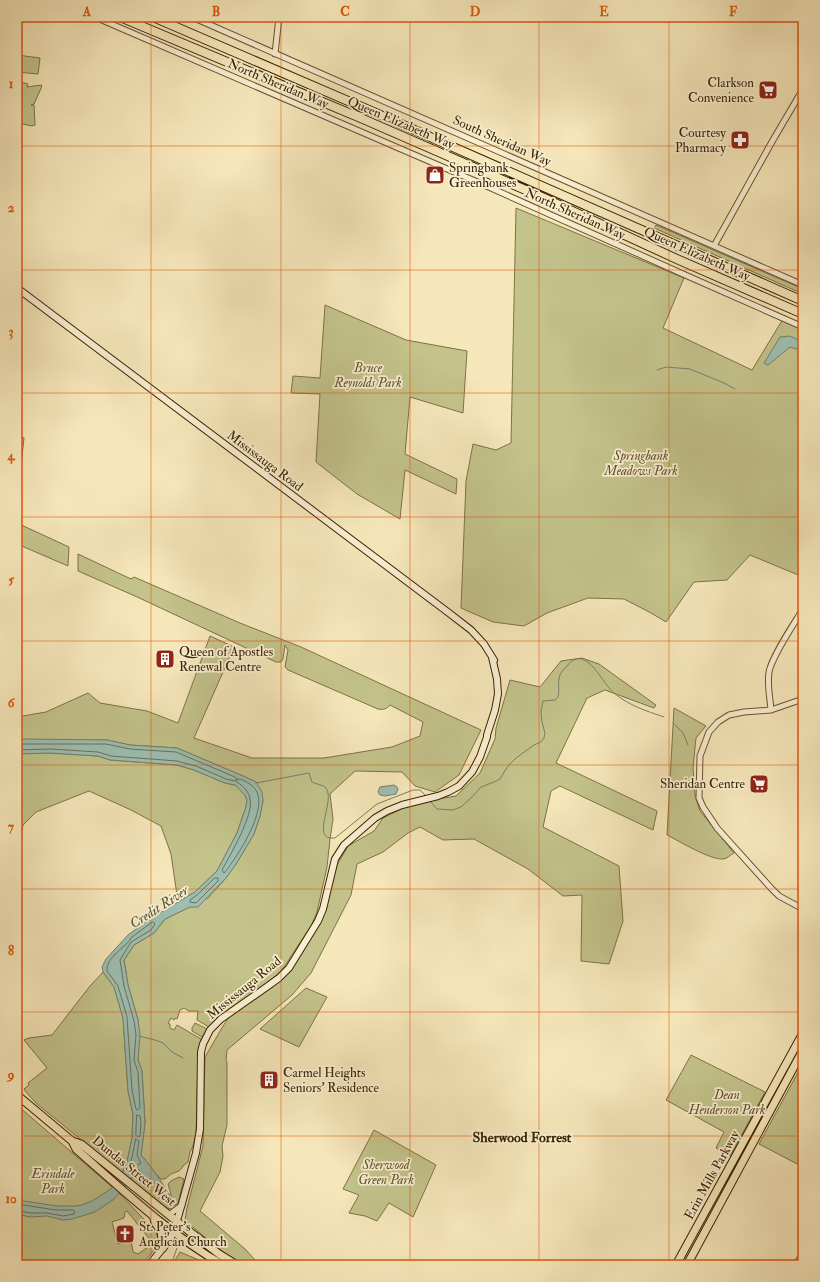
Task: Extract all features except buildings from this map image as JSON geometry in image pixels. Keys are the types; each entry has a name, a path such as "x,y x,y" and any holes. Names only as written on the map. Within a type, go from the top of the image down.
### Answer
{"highway":[{"name":"Queen Elizabeth Way","path":"120,17 363,119 803,314"},
{"name":"Queen Elizabeth Way","path":"153,17 362,107 803,301"}],"main road":[{"name":"Mississauga Road","path":"17,288 475,634 484,644 492,657 497,679 498,694 495,710 480,757 472,772 459,786 448,792 433,798 402,805 381,814 344,845 334,859 325,901 318,921 293,962 279,978 217,1022 207,1035 201,1052 199,1140 196,1153 173,1232 168,1242 149,1265"},
{"name":"Erin Mills Parkway","path":"676,1265 803,1033"},
{"name":"Erin Mills Parkway","path":"687,1265 803,1050"},
{"name":"Dundas Street West","path":"17,1095 72,1141 81,1144 219,1254 237,1265"},
{"name":"Dundas Street West","path":"72,1141 76,1149 154,1217 194,1247 223,1265"},
{"path":"154,1217 155,1223 161,1231 163,1248"}],"street":[{"name":"North Sheridan Way","path":"95,17 474,181 803,327"},
{"name":"South Sheridan Way","path":"192,17 803,285"},
{"path":"275,54 279,17"},
{"path":"714,246 803,89"},
{"path":"771,710 768,681 770,670 776,656 803,609"},
{"path":"803,699 771,710 744,712 729,716 718,722 709,732 700,756 698,774 699,798 716,828 779,896 803,909"},
{"path":"169,1215 182,1205"},
{"path":"796,1265 803,1253"}],"green space":[{"path":"17,55 40,58 38,74 17,72"},
{"path":"17,81 28,84 27,87 42,86 34,104 31,105 34,105 35,125 32,126 17,123"},
{"name":"Springbank Meadows Park","path":"516,208 684,278 663,328 752,370 783,319 803,329 803,577 750,555 727,580 694,582 666,622 624,599 588,598 547,613 524,626 493,622 461,608 466,481 473,444 496,450 511,443"},
{"path":"656,225 803,289 803,294 654,228"},
{"name":"Bruce Reynolds Park","path":"325,305 406,340 467,351 463,413 410,397 405,454 457,479 456,494 405,470 400,519 357,494 316,462 320,394 291,393 293,376 320,378"},
{"path":"17,436 24,438 17,502"},
{"path":"17,523 69,547 68,566 17,544"},
{"path":"78,554 131,579 134,577 240,623 301,647 481,730 459,775 435,792 415,786 402,772 355,771 330,794 333,819 327,867 317,912 311,926 286,964 273,978 217,1019 209,1027 197,1020 198,1011 189,1011 184,1008 180,1010 177,1019 175,1018 174,1020 171,1018 168,1023 170,1024 170,1028 174,1030 177,1025 201,1039 198,1054 196,1133 193,1146 188,1162 179,1171 171,1174 165,1179 158,1177 141,1155 145,1123 142,1071 138,1060 138,1020 128,985 124,960 134,945 154,933 165,919 208,898 226,878 254,834 263,800 256,782 177,748 130,745 107,740 17,740 17,717 46,712 88,693 100,703 147,711 178,723 210,636 234,647 194,738 252,758 324,758 392,747 420,736 423,722 390,705 385,709 378,709 288,670 285,667 288,650 285,645 283,659 281,662 276,662 78,571"},
{"path":"582,658 599,664 656,705 654,708 605,690 587,698 556,763 657,811 653,830 560,786 551,791 543,827 619,866 623,921 609,964 581,961 582,895 563,896 528,869 474,839 443,840 420,827 408,833 383,852 357,864 351,895 311,973 292,995 227,1050 227,1125 222,1146 223,1156 220,1172 200,1211 245,1249 256,1261 253,1265 245,1264 228,1255 185,1220 203,1146 205,1057 223,1026 231,1014 273,987 294,965 322,915 337,865 348,846 374,831 383,818 413,803 456,796 480,773 495,739 496,728 510,680 540,687 561,661"},
{"path":"674,708 706,726 696,738 693,768 695,795 700,811 734,853 727,858 717,859 710,857 667,835"},
{"path":"17,754 98,756 110,760 177,765 194,770 225,783 235,785 245,795 247,800 246,807 237,833 217,871 195,892 178,902 171,854 161,826 131,810 89,791 36,812 23,825 20,844 17,844"},
{"path":"103,972 114,987 123,1018 128,1091 133,1114 132,1138 127,1162 122,1173 37,1104 24,1089 29,1085 28,1083 47,1068 24,1040 52,1035 90,986"},
{"path":"306,988 327,997 299,1047 260,1029"},
{"path":"195,1023 207,1029 202,1037 192,1031"},
{"name":"Dean Henderson Park","path":"691,1055 765,1092 730,1156 716,1148 724,1132 666,1100"},
{"path":"803,1063 803,1167 759,1144"},
{"name":"Erindale Park","path":"18,1106 119,1193 156,1232 158,1245 142,1265 17,1265","holes":["127,1211 152,1242 152,1244 138,1254 133,1252 131,1240 118,1244 112,1222 124,1218 125,1212"]},
{"name":"Sherwood Green Park","path":"374,1130 436,1165 413,1217 389,1203 377,1221 365,1216 349,1213 359,1195 343,1189"},
{"path":"137,1167 148,1179 158,1185 173,1209 167,1208 131,1180"},
{"path":"179,1177 184,1179 176,1206 173,1202 168,1184"},
{"path":"180,1252 206,1263 205,1265 172,1265"}],"water":[{"path":"790,336 803,342 803,351 790,347 768,365 764,363 780,337"},
{"name":"Credit River","path":"17,740 107,740 130,745 177,748 256,782 262,792 263,800 260,816 254,834 226,878 198,907 190,907 165,919 154,933 134,945 124,960 128,985 138,1020 140,1036 138,1060 142,1071 145,1123 141,1155 156,1173 172,1199 176,1206 173,1209 158,1185 148,1179 137,1168 131,1180 113,1200 95,1212 72,1219 63,1220 47,1216 30,1217 17,1214 17,1200 57,1206 82,1205 92,1201 111,1189 124,1170 132,1138 133,1114 128,1091 123,1018 114,987 103,972 102,967 106,959 128,935 148,920 195,892 217,871 237,833 247,800 245,795 235,785 225,783 194,770 177,765 110,760 98,756 50,753 17,754"},
{"path":"394,785 398,789 396,794 385,796 380,795 378,792 380,787"}],"waterway":[{"path":"657,370 666,367 690,369 735,389"},
{"path":"430,801 437,809 453,810 461,807 481,787 500,779 508,766 516,758 534,745 541,742 545,733 541,712 543,701 555,700 558,697 560,675 574,660 581,659 587,662 593,667 609,688 625,701 664,717"},
{"path":"673,723 683,733 688,745"},
{"path":"256,783 309,773 312,782 326,788 328,802 324,819 324,833 328,837 335,838 377,804 413,790 420,790 427,797"},
{"path":"139,1036 163,1043 172,1052 183,1058"},
{"path":"171,1265 177,1248"}],"place":[{"name":"Clarkson Convenience","path":"768,90"},
{"name":"Courtesy Pharmacy","path":"740,140"},
{"name":"Springbank Greenhouses","path":"435,175"},
{"name":"Queen of Apostles Renewal Centre","path":"165,659"},
{"name":"Sheridan Centre","path":"759,784"},
{"name":"Carmel Heights Seniors' Residence","path":"269,1080"},
{"name":"St. Peter's Anglican Church","path":"125,1234"}],"district":[{"name":"Sherwood Forrest","path":"522,1137"}]}
